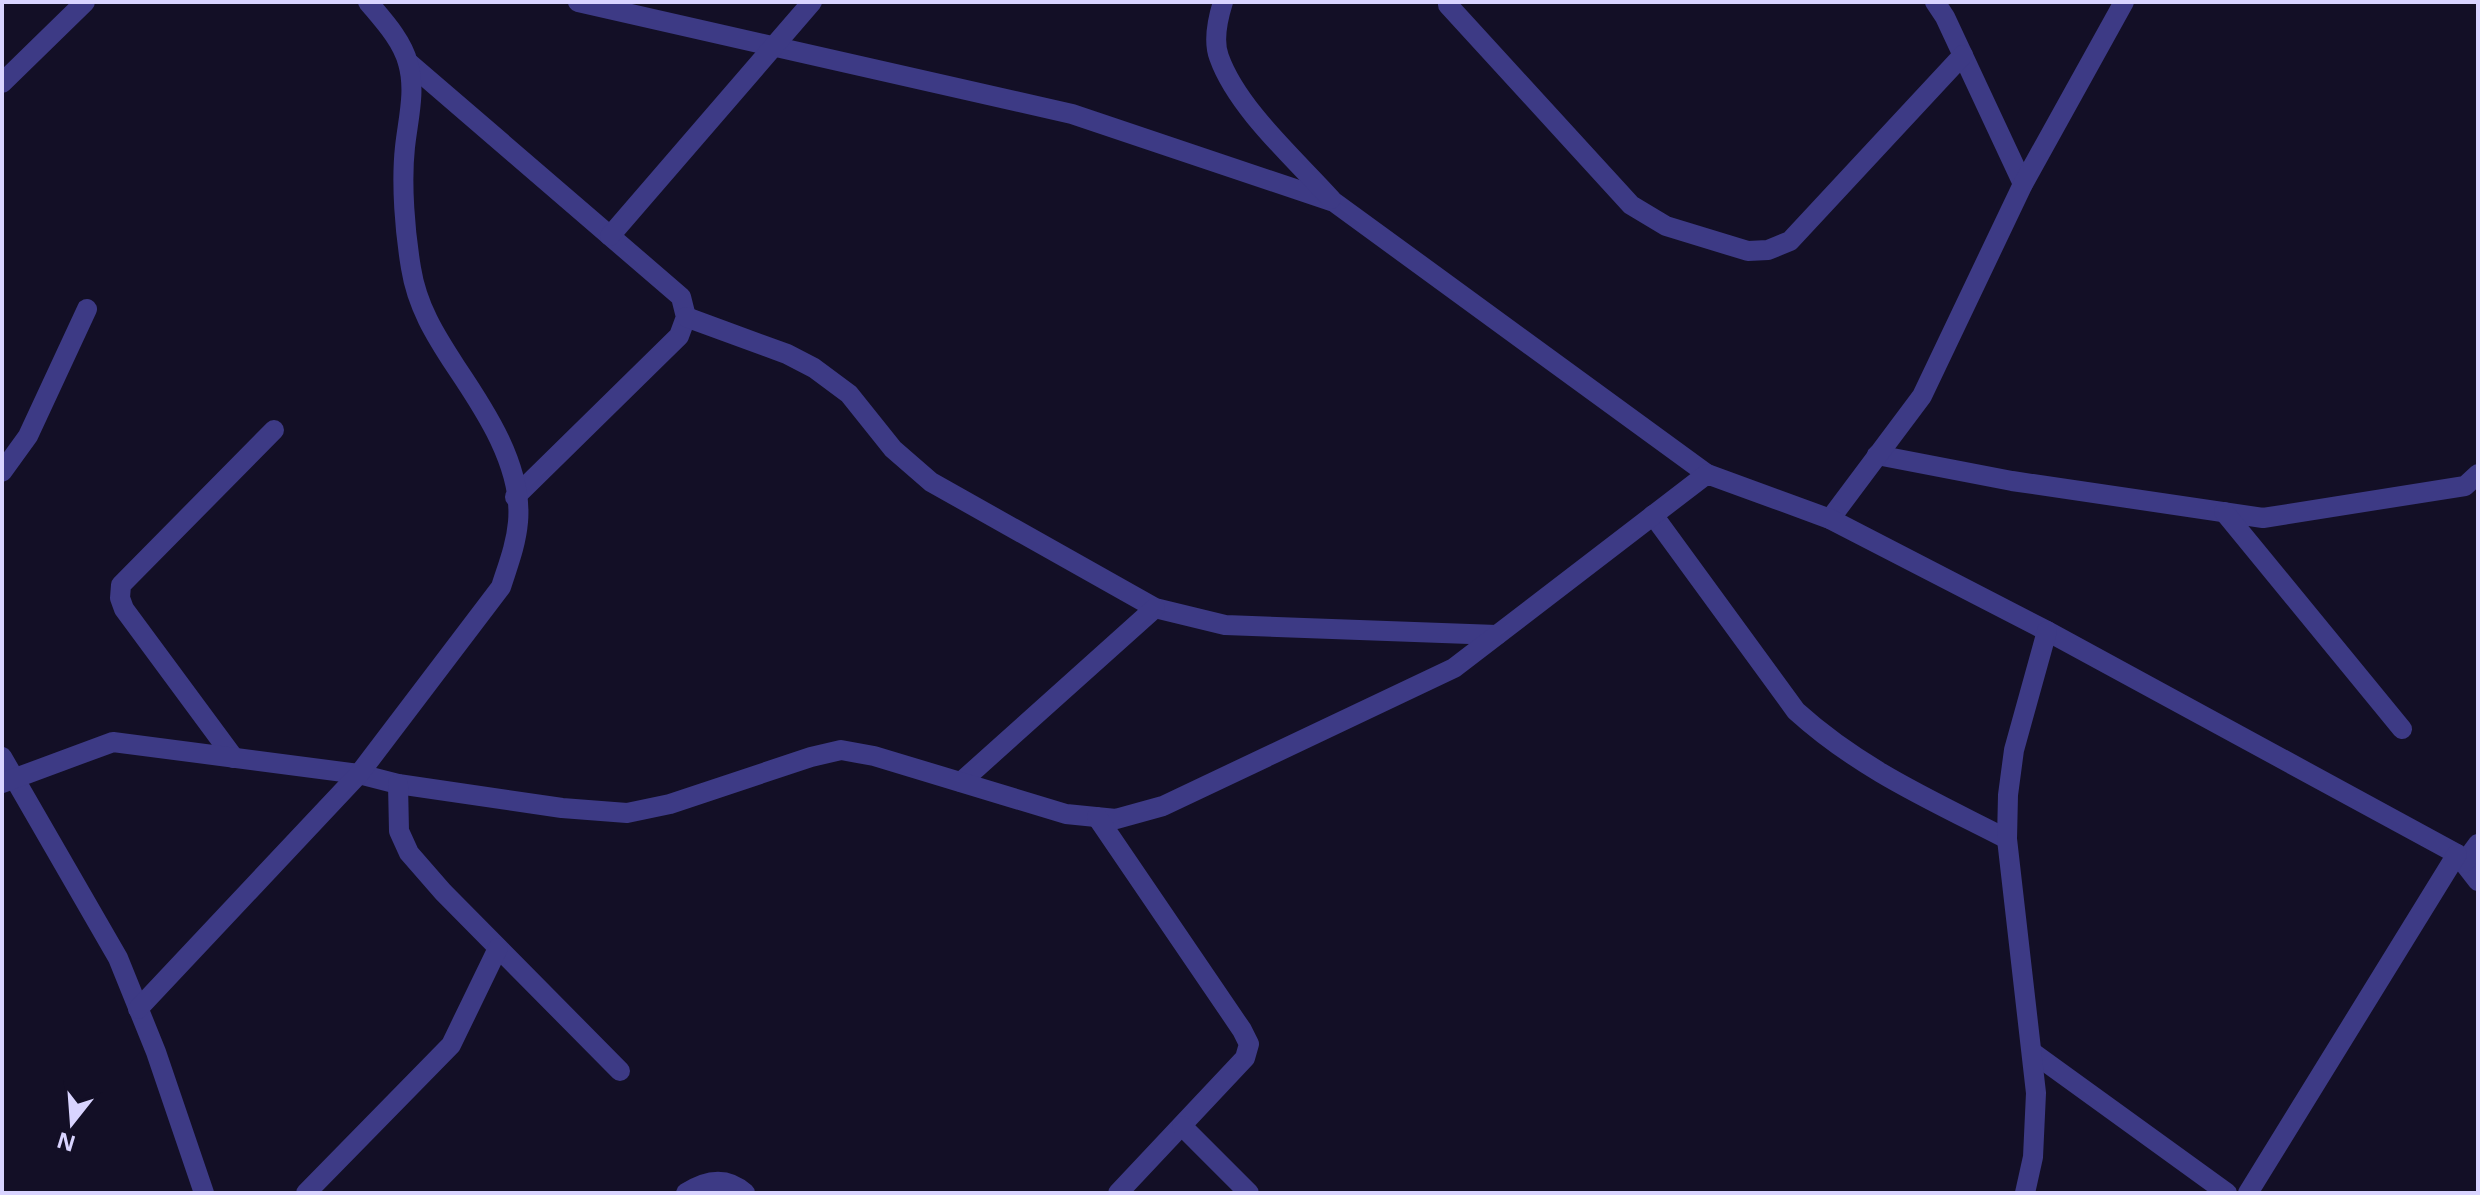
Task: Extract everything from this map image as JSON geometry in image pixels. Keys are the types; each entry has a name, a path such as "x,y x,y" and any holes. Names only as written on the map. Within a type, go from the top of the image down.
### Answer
{"street":[{"path":"2,83 85,2"},
{"path":"138,1009 359,774 501,587 513,550 518,519 512,473 492,421 432,330 419,304 410,268 404,182 404,149 412,94 408,62 392,32 368,2"},
{"path":"578,2 1072,114 1334,202"},
{"path":"610,236 812,2"},
{"path":"1223,2 1218,21 1218,55 1242,100 1334,202 1707,474 1830,519 2047,631 2461,859 2478,881"},
{"path":"1935,2 2023,184"},
{"path":"1830,519 1922,396 2023,184 2124,2"},
{"path":"1448,5 1631,205 1666,226 1748,251 1768,250 1790,241 1963,55"},
{"path":"408,62 681,297 686,317 679,336 515,497"},
{"path":"2,472 28,436 87,309"},
{"path":"686,317 787,354 814,368 849,394 893,449 931,482 1155,608 1225,625 1497,635"},
{"path":"234,758 124,609 120,598 121,585 274,430"},
{"path":"1877,455 2012,481 2263,518 2465,486 2478,474"},
{"path":"9,780 113,742 359,774 398,784 562,808 627,813 670,804 841,750 874,756 1066,814 1116,819 1163,806 1454,668 1707,474"},
{"path":"2224,512 2402,729"},
{"path":"1653,515 1796,711 1866,766 2007,839"},
{"path":"961,782 1155,608"},
{"path":"2025,1193 2033,1157 2036,1093 2007,839 2008,795 2014,750 2047,631"},
{"path":"2,757 9,780 112,947 156,1052 204,1193"},
{"path":"398,784 399,831 409,853 620,1071"},
{"path":"1097,817 1249,1044 1245,1058 1118,1193"},
{"path":"2248,1193 2461,859 2478,844"},
{"path":"306,1193 451,1045 498,948"},
{"path":"2032,1052 2227,1193"},
{"path":"1182,1126 1249,1193"},
{"path":"686,1193 703,1182 722,1182 745,1193"}]}
